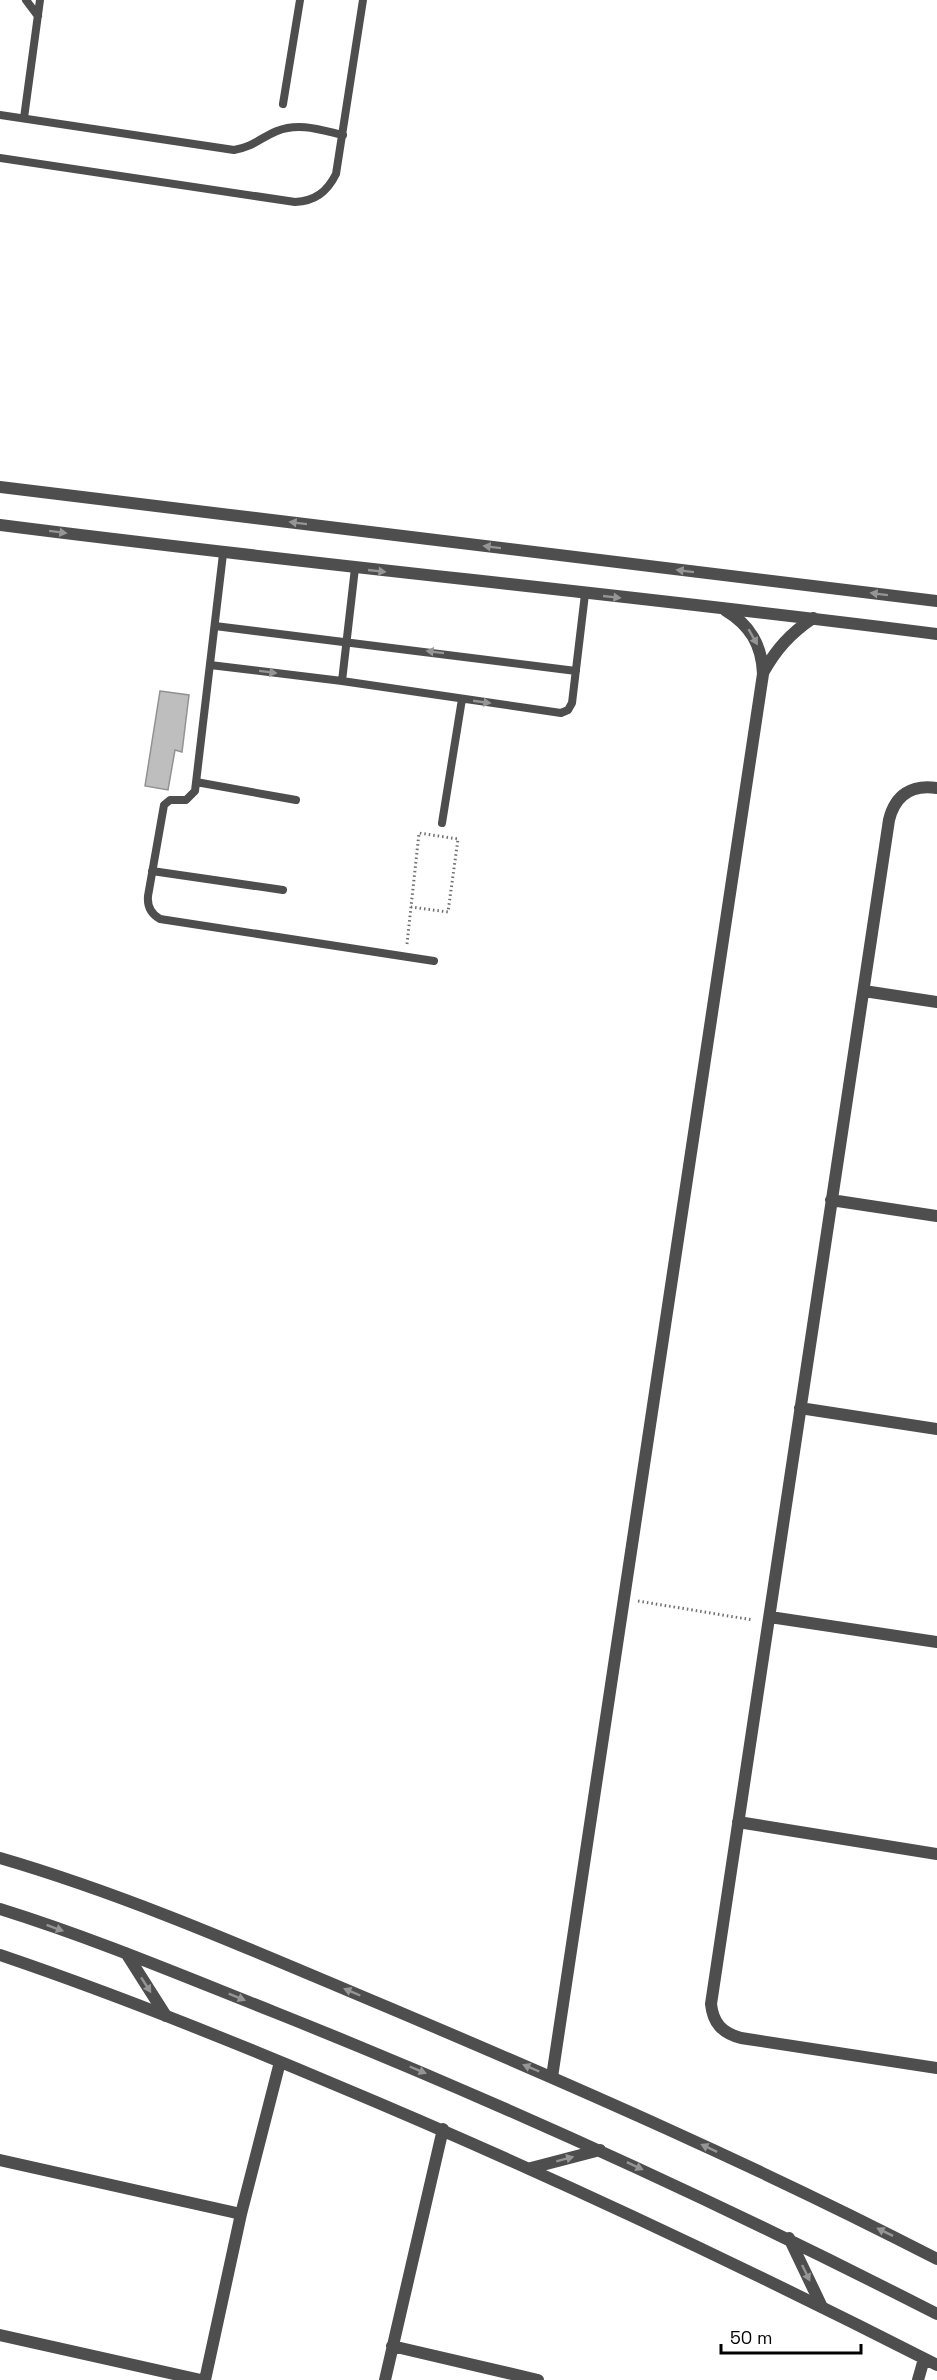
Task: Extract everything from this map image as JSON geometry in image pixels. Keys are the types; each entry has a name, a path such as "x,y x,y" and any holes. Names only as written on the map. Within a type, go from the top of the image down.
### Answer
{"street":[{"path":"0,487 937,601"},
{"path":"0,525 224,554 813,618 937,634"},
{"path":"552,2077 763,674 762,661 754,636 736,616 724,610"},
{"path":"763,674 778,648 813,618"},
{"path":"937,788 912,789 899,798 891,812 711,2004 712,2013 721,2029 741,2038 937,2068"},
{"path":"864,991 937,1002"},
{"path":"831,1200 937,1216"},
{"path":"800,1408 937,1429"},
{"path":"770,1620 937,1642"},
{"path":"738,1822 937,1854"},
{"path":"0,1858 89,1886 206,1931 552,2077 786,2183 937,2259"},
{"path":"0,1909 126,1953 406,2064 600,2150 789,2238 937,2314"},
{"path":"126,1953 166,2016"},
{"path":"0,1955 166,2016 531,2168 822,2307 937,2366"},
{"path":"0,2335 203,2380 241,2214 280,2062"},
{"path":"385,2380 443,2130"},
{"path":"531,2168 600,2150"},
{"path":"0,2160 241,2214"},
{"path":"789,2238 822,2307"},
{"path":"392,2346 538,2380"},
{"path":"918,2380 924,2359"}],"lane":[{"path":"27,0 38,16"},
{"path":"24,118 40,0"},
{"path":"283,104 300,0"},
{"path":"0,158 295,202 315,198 332,184 336,174 363,0"},
{"path":"0,115 234,150 252,146 275,132 293,126 343,135"},
{"path":"224,554 195,791 190,798 171,800 164,804 147,902 151,912 160,919 434,961"},
{"path":"342,681 355,568"},
{"path":"210,665 565,712 572,703 585,594"},
{"path":"215,626 576,671"},
{"path":"442,823 462,699"},
{"path":"196,782 296,800"},
{"path":"152,871 283,890"}],"path":[{"path":"405,956 419,833 458,839 448,912 411,907"},
{"path":"624,1599 770,1620"}],"building":[{"path":"160,691 189,695 182,752 175,750 168,790 145,786"}]}
